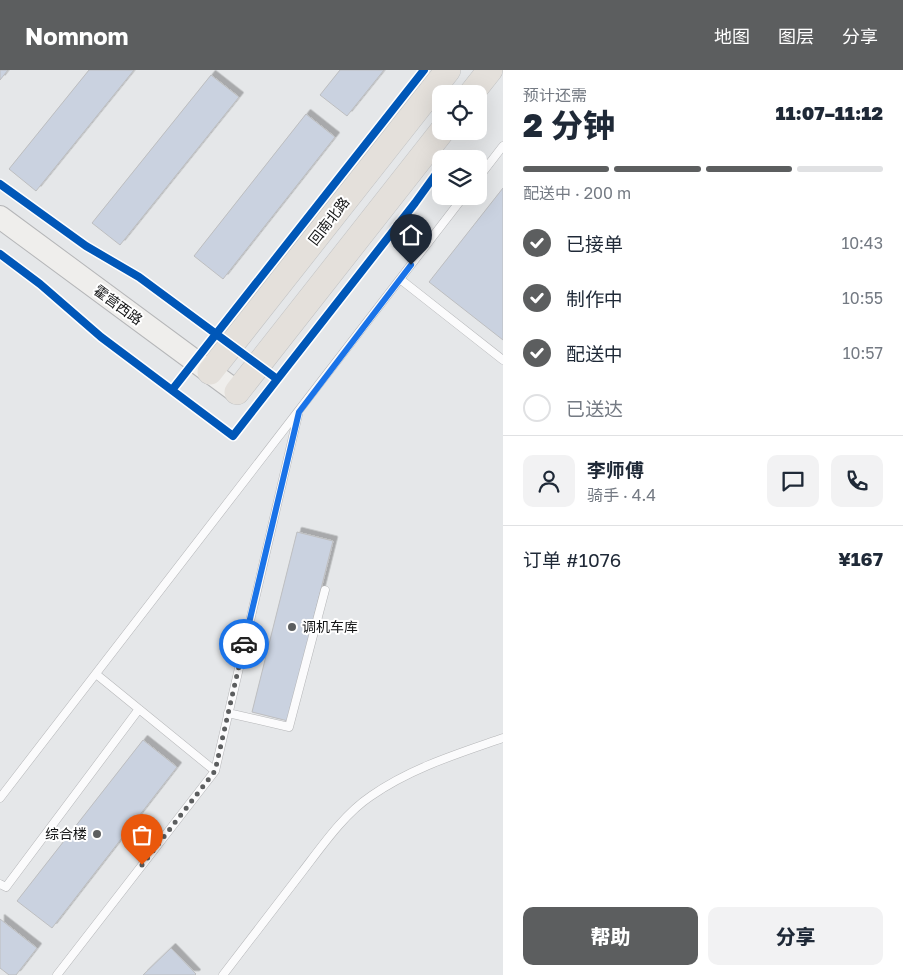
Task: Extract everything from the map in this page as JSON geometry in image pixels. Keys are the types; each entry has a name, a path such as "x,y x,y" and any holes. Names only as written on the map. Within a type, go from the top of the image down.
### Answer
{"main road":[{"name":"回南北路","path":"210,372 448,70"},
{"path":"478,85 490,70"},
{"path":"237,392 435,140"}],"street":[{"name":"霍营西路","path":"0,217 237,392"}],"lane":[{"path":"487,167 503,146"},
{"path":"0,798 3,786 96,674 457,205"},
{"path":"400,279 503,360"},
{"path":"57,975 215,771 299,412"},
{"path":"228,713 289,727 325,590"},
{"path":"96,674 215,771"},
{"path":"0,884 6,887 139,709"},
{"path":"223,975 330,836 369,797 400,777 430,764 503,738"}],"building":[{"path":"0,70 8,70 0,80"},
{"path":"89,70 134,70 36,191 9,169"},
{"path":"340,70 384,70 347,116 320,95"},
{"path":"211,75 239,97 120,245 92,223"},
{"path":"306,114 335,137 223,279 194,256"},
{"path":"503,188 503,340 429,282"},
{"name":"调机车库","path":"297,532 333,541 288,721 252,712"},
{"name":"综合楼","path":"143,740 177,767 52,928 17,901"},
{"path":"0,919 37,948 16,975 9,975 0,968"},
{"path":"171,948 195,975 143,975"}],"cycle path":[{"path":"172,390 424,70"},
{"path":"0,254 40,284 101,337 233,436 432,179"},
{"path":"0,184 86,246 139,277 277,379"}],"way so far":[{"path":"142,865 215,771 244,644"}],"place":[{"name":"调机车库","path":"292,627"},
{"name":"综合楼","path":"97,834"}],"route":[{"path":"244,644 299,412 411,265"}]}
